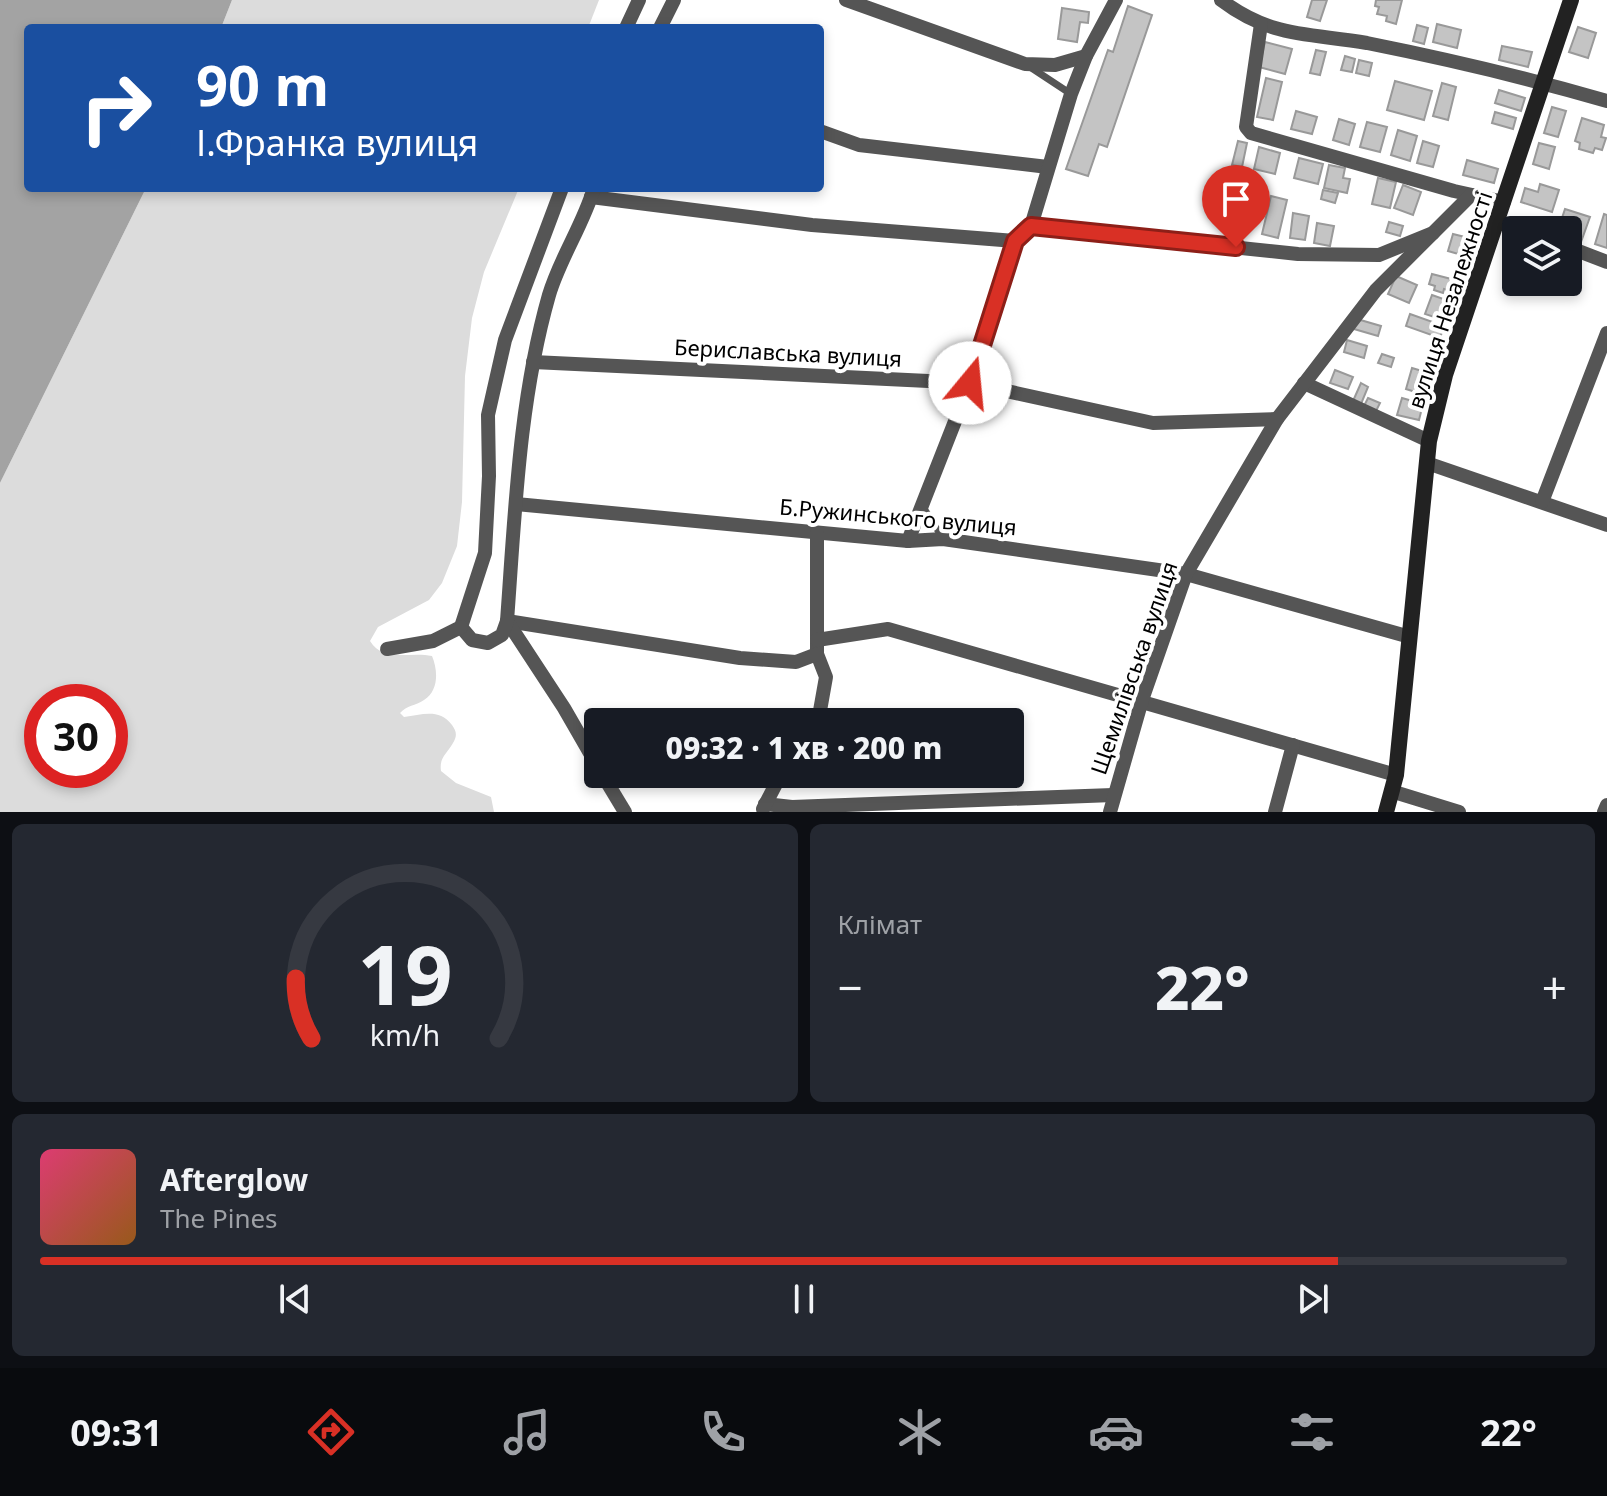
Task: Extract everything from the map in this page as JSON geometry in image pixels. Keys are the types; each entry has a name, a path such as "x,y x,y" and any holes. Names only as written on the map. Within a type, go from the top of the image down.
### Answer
{"street":[{"path":"628,24 639,0"},
{"path":"662,24 674,0"},
{"path":"846,0 1025,64 1055,65 1086,56"},
{"path":"908,541 970,383 1015,241 1031,226 1071,94 1086,56 1116,0"},
{"path":"1221,0 1261,24 1286,33 1365,43 1544,83 1607,101"},
{"name":"вулиця Незалежності","path":"1386,812 1394,783 1429,441 1445,375 1571,0"},
{"path":"1261,24 1246,127 1251,133 1504,202"},
{"path":"824,132 859,145 1048,167"},
{"path":"387,649 433,641 461,627 485,553 488,415 505,340 560,192"},
{"path":"461,627 472,640 488,643 502,635 507,621 516,504 533,362 550,292 592,193 812,225 1015,241"},
{"name":"Щемилівська вулиця","path":"1110,812 1142,700 1186,574 1277,419 1304,383 1376,290 1471,195"},
{"path":"1498,222 1502,223"},
{"path":"1031,226 1298,254 1379,255 1433,233"},
{"path":"1582,252 1607,262"},
{"path":"1542,502 1607,333"},
{"name":"Бериславська вулиця","path":"533,362 970,383 1153,423 1277,419"},
{"path":"1304,383 1429,441"},
{"path":"1427,463 1607,525"},
{"name":"Б.Ружинського вулиця","path":"516,504 908,541 943,539 1186,574 1410,637"},
{"path":"817,533 817,647 826,677 820,708"},
{"path":"507,621 740,658 796,662 817,647 888,629 1293,745 1394,783 1459,812"},
{"path":"507,621 584,743"},
{"path":"1275,812 1293,745"},
{"path":"610,788 625,812"},
{"path":"774,788 764,808 1113,795"},
{"path":"1604,812 1607,805"}],"lane":[{"path":"1025,64 1071,94"},
{"path":"922,506 943,539"}],"shaded area":[{"path":"0,0 232,0 223,24 24,24 24,192 144,192 0,483"},
{"path":"232,0 599,0 590,24 223,24"},
{"path":"144,192 517,192 484,272 472,318 465,376 462,502 457,546 442,583 429,600 378,627 370,641 382,652 390,654 432,656 435,686 424,700 400,713 404,717 436,714 452,725 456,736 442,759 441,771 456,783 491,797 494,812 0,812 0,483"}],"building":[{"path":"1312,0 1327,0 1320,21 1307,17"},
{"path":"1376,0 1402,0 1396,24 1386,21 1387,16 1377,14 1379,7 1375,6"},
{"path":"1128,6 1152,15 1107,147 1099,144 1088,176 1066,169 1108,50 1113,52"},
{"path":"1062,8 1089,12 1088,23 1080,22 1077,42 1058,39"},
{"path":"1437,24 1461,30 1457,48 1433,42"},
{"path":"1417,25 1428,28 1424,44 1413,41"},
{"path":"1578,27 1596,33 1588,58 1569,52"},
{"path":"1265,42 1292,49 1285,74 1259,67"},
{"path":"1502,46 1532,52 1528,67 1499,60"},
{"path":"1316,50 1326,52 1320,75 1310,73"},
{"path":"1345,56 1355,59 1352,72 1341,70"},
{"path":"1359,60 1372,63 1369,76 1356,73"},
{"path":"1266,78 1282,82 1273,120 1257,117"},
{"path":"1395,81 1432,91 1424,120 1387,110"},
{"path":"1442,83 1456,87 1448,120 1433,116"},
{"path":"1499,90 1525,98 1521,111 1495,103"},
{"path":"1552,107 1566,111 1558,137 1544,133"},
{"path":"1296,111 1317,117 1312,134 1291,129"},
{"path":"1495,112 1516,118 1513,129 1492,123"},
{"path":"1582,118 1604,125 1601,137 1606,138 1602,150 1595,148 1593,153 1579,149 1580,143 1575,141"},
{"path":"1339,119 1355,124 1349,145 1333,140"},
{"path":"1367,122 1387,127 1380,152 1360,147"},
{"path":"1398,130 1417,136 1410,161 1391,155"},
{"path":"1238,141 1247,143 1242,167 1232,165"},
{"path":"1423,141 1439,146 1433,167 1417,163"},
{"path":"1539,143 1555,147 1549,169 1533,164"},
{"path":"1259,147 1280,153 1275,174 1254,169"},
{"path":"1299,158 1323,164 1318,184 1294,178"},
{"path":"1467,160 1498,169 1494,183 1463,175"},
{"path":"1329,165 1345,168 1343,178 1350,179 1347,193 1324,188"},
{"path":"1378,178 1396,182 1390,208 1372,204"},
{"path":"1540,184 1559,190 1552,212 1521,202 1525,188 1538,192"},
{"path":"1403,185 1421,192 1413,215 1394,208"},
{"path":"1323,190 1338,193 1335,203 1321,199"},
{"path":"1271,196 1287,200 1278,238 1262,234"},
{"path":"1226,200 1240,203 1238,212 1247,214 1245,225 1236,223 1235,229 1220,226"},
{"path":"1565,209 1590,217 1582,239 1582,216 1563,216"},
{"path":"1293,213 1309,216 1305,240 1290,238"},
{"path":"1604,214 1607,215 1607,248 1595,244"},
{"path":"1389,222 1403,226 1400,236 1386,232"},
{"path":"1317,223 1334,226 1330,246 1314,243"},
{"path":"1453,234 1477,240 1472,258 1448,251"},
{"path":"1432,274 1459,281 1456,292 1434,290 1435,286 1429,284"},
{"path":"1396,276 1417,285 1409,303 1388,294"},
{"path":"1432,295 1452,302 1446,321 1425,314"},
{"path":"1410,314 1444,326 1440,338 1406,326"},
{"path":"1357,319 1381,326 1378,336 1354,329"},
{"path":"1347,340 1367,346 1364,358 1344,352"},
{"path":"1382,354 1394,358 1391,367 1378,363"},
{"path":"1412,368 1432,374 1425,395 1406,389"},
{"path":"1335,370 1353,377 1348,389 1330,383"},
{"path":"1361,383 1368,387 1361,404 1353,401"},
{"path":"1368,398 1380,403 1376,411 1364,406"},
{"path":"1402,398 1423,404 1419,420 1397,415"}],"route":[{"path":"970,383 1015,241 1031,226 1236,247"}]}
